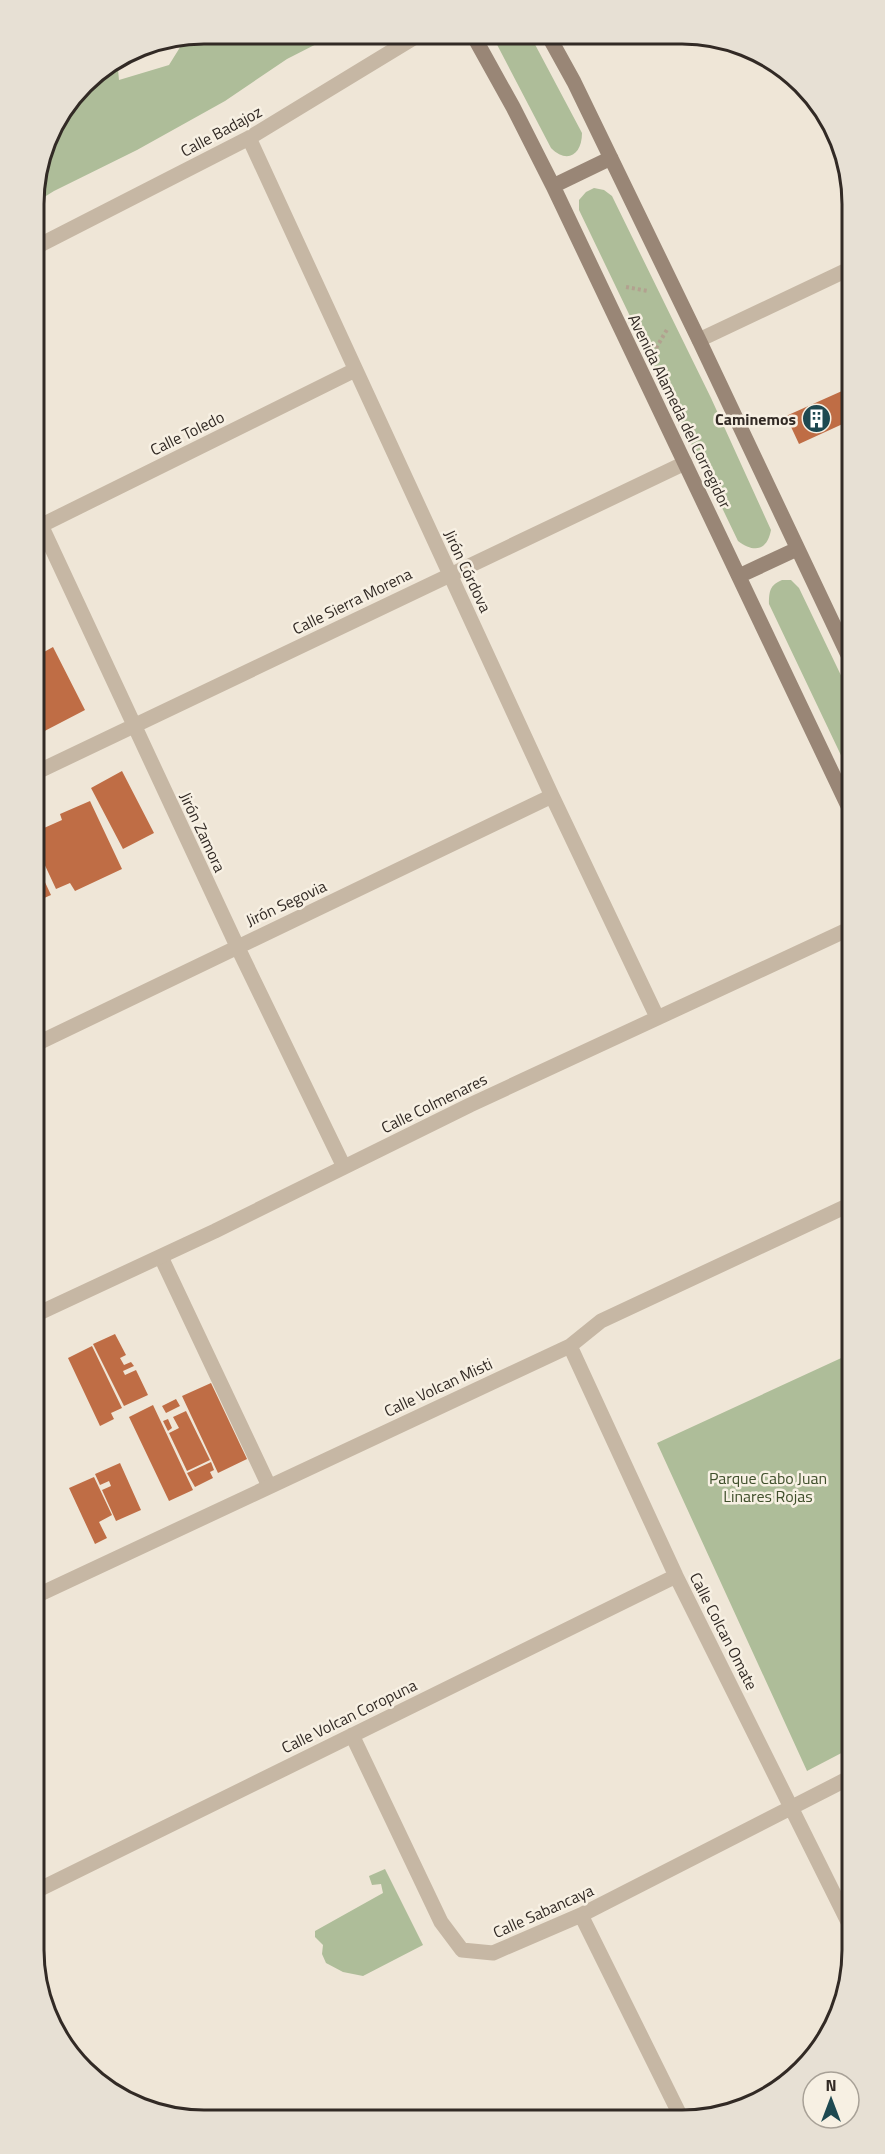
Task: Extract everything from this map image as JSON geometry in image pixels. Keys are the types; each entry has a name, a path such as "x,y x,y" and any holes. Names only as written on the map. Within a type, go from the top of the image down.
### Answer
{"main road":[{"name":"Avenida Alameda del Corregidor","path":"478,44 553,186 842,793"},
{"path":"553,44 611,158 699,340 842,643"},
{"path":"553,186 611,158"},
{"path":"739,576 797,549"}],"street":[{"name":"Calle Badajoz","path":"44,244 249,138 404,44"},
{"name":"Jirón Córdova","path":"249,138 552,796 657,1017"},
{"path":"699,340 842,272"},
{"name":"Calle Toledo","path":"44,524 356,370"},
{"name":"Calle Sierra Morena","path":"44,769 685,463"},
{"name":"Jirón Zamora","path":"44,539 344,1167"},
{"name":"Jirón Segovia","path":"44,1040 552,796"},
{"name":"Calle Colmenares","path":"44,1311 162,1257 657,1017 842,932"},
{"name":"Calle Volcan Misti","path":"44,1592 570,1347 601,1321 841,1209"},
{"path":"162,1257 268,1486"},
{"name":"Calle Colcan Omate","path":"570,1347 676,1576 841,1907"},
{"name":"Calle Volcan Coropuna","path":"44,1887 676,1576"},
{"name":"Calle Sabancaya","path":"352,1735 441,1922 462,1950 493,1953 581,1915 841,1782"},
{"path":"581,1915 678,2110"}],"green space":[{"path":"193,44 316,44 287,59 225,101 137,150 44,197 49,162 56,142 70,114 90,90 118,68 119,80 169,65 181,46"},
{"path":"497,44 535,44 582,133 579,147 572,155 563,156 551,148"},
{"path":"594,188 604,190 612,196 711,398 771,530 766,542 759,548 749,547 738,541 579,210 579,200 586,192"},
{"path":"782,580 791,580 799,588 842,677 842,757 769,604 769,595 775,584"},
{"name":"Parque Cabo Juan Linares Rojas","path":"841,1358 841,1753 807,1771 657,1443"},
{"path":"385,1869 423,1945 363,1976 343,1972 326,1963 322,1954 323,1945 315,1937 315,1931 383,1893 381,1884 372,1885 369,1876"}],"building":[{"name":"Caminemos","path":"842,391 842,424 799,444 786,416"},
{"path":"53,647 85,710 44,731 44,652"},
{"path":"122,771 154,833 123,849 91,788"},
{"path":"90,801 122,869 75,891 70,883 56,889 44,863 44,828 62,820 60,814"},
{"path":"44,880 51,895 44,898"},
{"path":"115,1334 126,1355 120,1358 124,1365 131,1362 134,1366 123,1371 125,1375 136,1370 148,1395 124,1406 93,1344"},
{"path":"92,1346 122,1408 111,1413 114,1419 100,1426 68,1358"},
{"path":"211,1383 247,1459 218,1473 182,1396"},
{"path":"176,1399 180,1406 166,1413 162,1406"},
{"path":"153,1405 193,1490 169,1501 129,1417"},
{"path":"186,1411 210,1460 187,1471 169,1433 179,1428 173,1417"},
{"path":"168,1419 172,1428 168,1431 163,1421"},
{"path":"211,1462 214,1470 210,1472 213,1478 195,1487 187,1473"},
{"path":"120,1463 141,1510 116,1521 102,1490 111,1486 109,1481 100,1485 95,1474"},
{"path":"94,1477 112,1515 99,1522 107,1538 95,1544 69,1488"}],"place":[{"name":"Caminemos","path":"817,419"}]}
